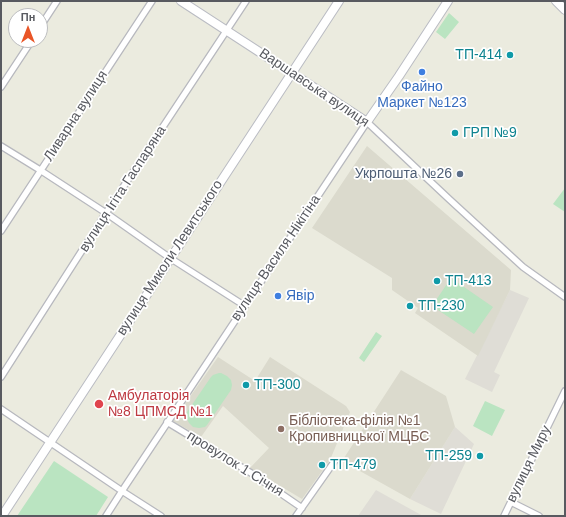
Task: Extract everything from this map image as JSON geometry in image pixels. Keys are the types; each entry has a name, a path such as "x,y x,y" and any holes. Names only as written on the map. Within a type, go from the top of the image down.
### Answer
{"main road":[{"name":"Варшавська вулиця","path":"181,1 367,122"},
{"name":"вулиця Миколи Левитського","path":"2,516 339,1"},
{"name":"вулиця Василя Нікітіна","path":"367,122 448,1"},
{"path":"556,1 565,10"}],"street":[{"path":"48,15 57,1"},
{"name":"Ливарна вулиця","path":"1,231 152,1"},
{"name":"вулиця Ігіта Гаспаряна","path":"1,377 106,213 246,1"},
{"path":"1,87 27,48"},
{"name":"Варшавська вулиця","path":"367,122 523,267 565,296"},
{"name":"вулиця Василя Нікітіна","path":"106,516 367,122"},
{"path":"1,146 106,213 170,258 245,306"},
{"name":"вулиця Миру","path":"504,516 565,391"},
{"path":"1,409 161,516"},
{"name":"провулок 1 Січня","path":"168,422 251,473 302,508"},
{"path":"296,516 334,462"},
{"path":"511,502 538,516"}],"shaded area":[{"path":"367,146 511,270 510,290 478,356 415,313 418,308 392,290 392,278 312,228"},
{"path":"510,290 529,298 494,372 500,375 492,392 465,379"},
{"path":"218,357 255,381 270,357 346,406 350,412 330,460 302,499 250,468 269,448 223,406 201,437 173,421"},
{"path":"401,370 446,396 455,427 410,499 342,461"},
{"path":"455,427 474,444 441,514 410,499"},
{"path":"376,490 423,516 358,516"}],"green space":[{"path":"449,13 459,22 445,39 436,32"},
{"path":"565,188 565,212 553,204"},
{"path":"451,278 493,307 474,334 432,306"},
{"path":"376,332 382,336 364,362 359,358"},
{"path":"219,373 227,376 231,380 231,390 205,427 193,427 186,417 187,412 211,377"},
{"path":"485,401 505,410 492,436 473,426"},
{"path":"54,461 108,497 96,516 17,516"}],"place":[{"name":"ТП-414","path":"510,55"},
{"name":"Файно Маркет №123","path":"422,72"},
{"name":"ГРП №9","path":"455,133"},
{"name":"Укрпошта №26","path":"460,174"},
{"name":"ТП-413","path":"437,281"},
{"name":"Явір","path":"278,296"},
{"name":"ТП-230","path":"410,306"},
{"name":"ТП-300","path":"246,385"},
{"name":"Амбулаторія №8 ЦПМСД №1","path":"99,404"},
{"name":"Бібліотека-філія №1 Кропивницької МЦБС","path":"281,429"},
{"name":"ТП-259","path":"480,456"},
{"name":"ТП-479","path":"322,465"}]}
